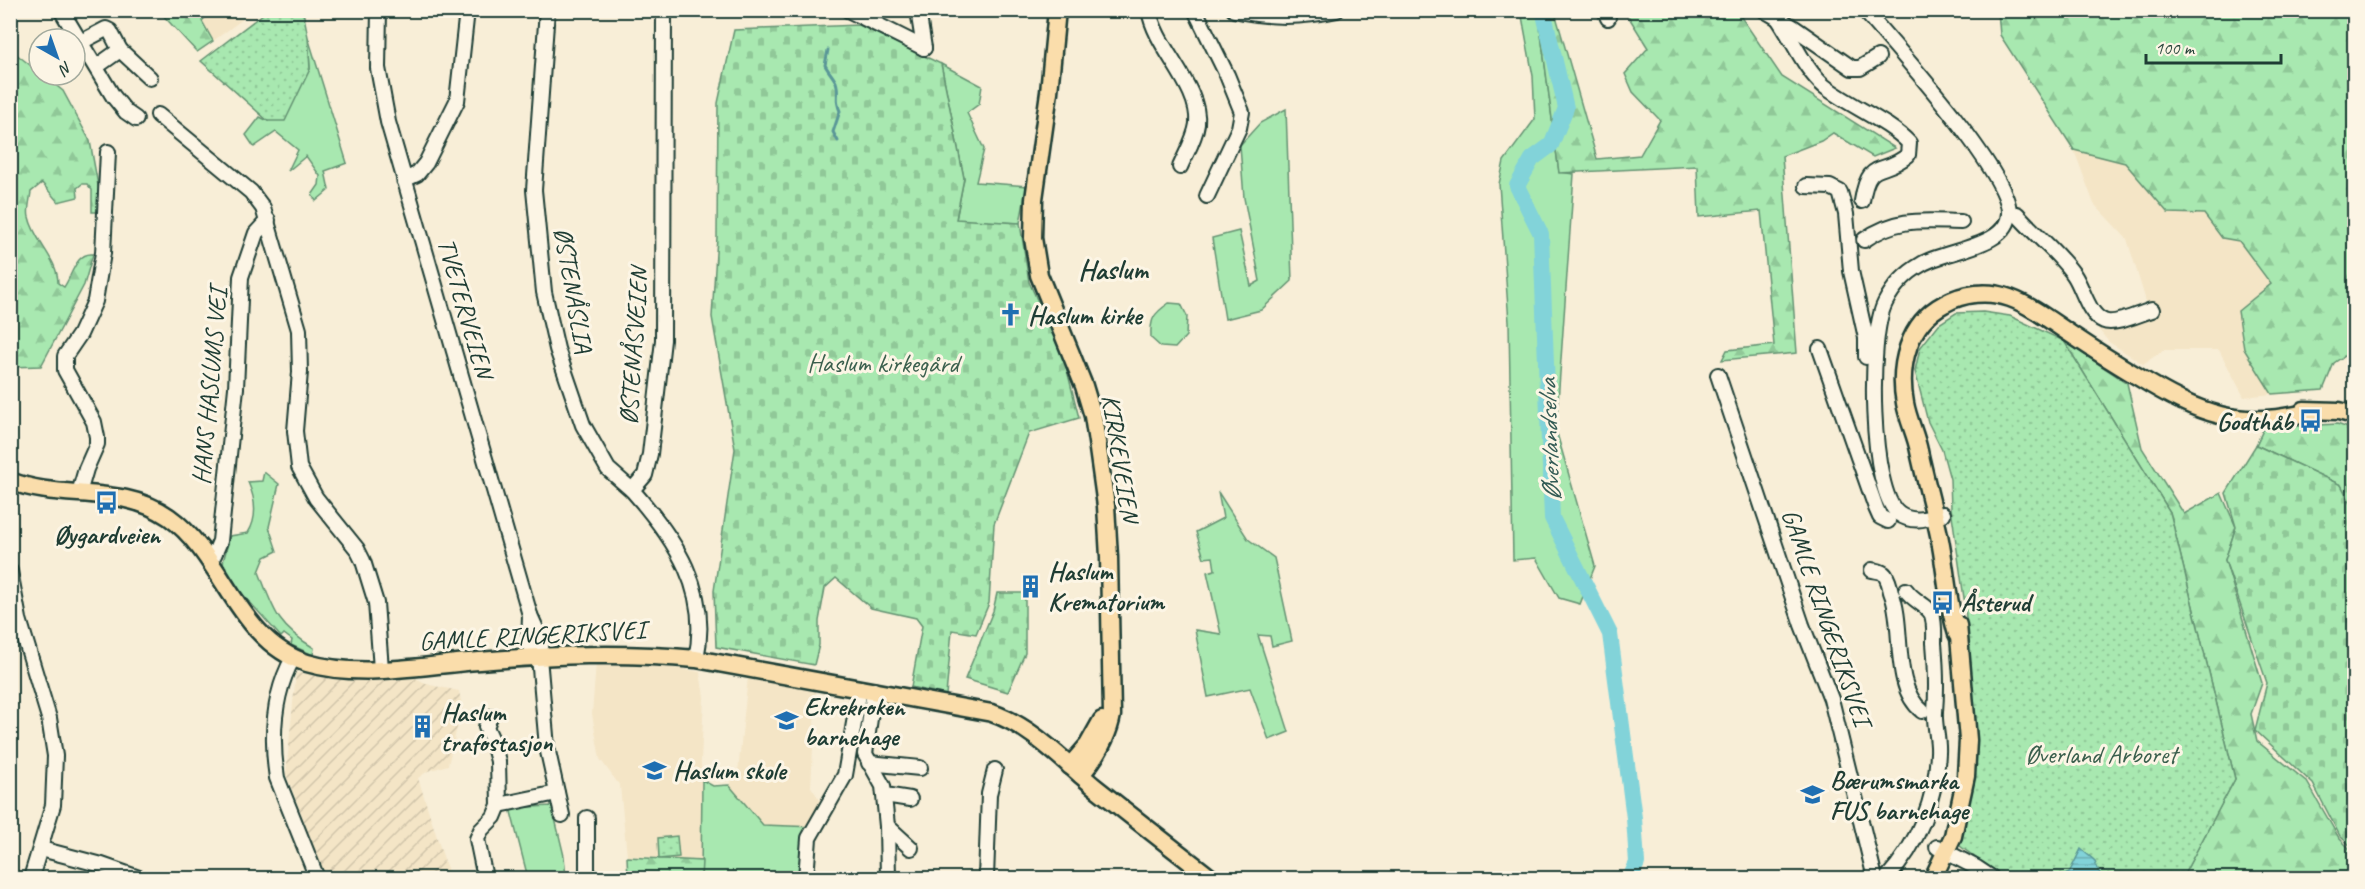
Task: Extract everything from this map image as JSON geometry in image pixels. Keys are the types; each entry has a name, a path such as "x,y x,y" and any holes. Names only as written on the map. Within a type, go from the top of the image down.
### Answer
{"main road":[{"name":"KIRKEVEIEN","path":"1057,10 1050,88 1033,206 1033,238 1039,275 1077,368 1093,416 1106,506 1114,698 1111,725 1100,750 1075,771"},
{"path":"1933,879 1942,849 1965,728 1955,584 1930,472 1919,450 1905,402 1904,362 1910,341 1924,321 1940,306 1956,299 1977,294 2012,298 2156,389 2187,405 2223,416 2284,417 2313,411 2339,411 2355,415"},
{"name":"GAMLE RINGERIKSVEI","path":"10,482 50,491 125,498 158,511 185,531 255,627 270,642 293,658 329,668 381,669 539,657 631,653 696,659 960,706 1004,717 1024,728 1211,879"},
{"path":"1921,879 1942,849"}],"street":[{"path":"61,10 72,27"},
{"name":"TVETERVEIEN","path":"379,10 378,44 382,96 404,180 530,615 542,642 539,657 548,747 562,815"},
{"path":"404,180 417,174 426,163 457,101 467,10"},
{"name":"ØSTENÅSLIA","path":"547,10 534,190 544,292 557,349 583,424 608,469 632,490"},
{"name":"ØSTENÅSVEIEN","path":"632,490 645,475 650,454 663,340 664,10"},
{"path":"848,10 924,48 918,10"},
{"path":"1149,10 1151,24 1157,38 1176,65 1197,116 1194,134 1180,167"},
{"path":"1195,10 1231,83 1242,112 1239,128 1207,196"},
{"path":"1234,10 1275,17 1314,15 1333,11"},
{"path":"1764,10 1852,68 1860,68 1878,57"},
{"path":"1864,10 1948,110 1991,170 2006,195 2009,213 2003,228 1994,237 1923,262 1908,273 1895,287 1884,305 1875,358 1874,410 1885,492 1893,508 1904,516 1918,520 1939,515"},
{"path":"1777,17 1803,60 1822,85 1909,143 1908,155 1903,159 1874,170 1870,174 1865,182 1862,201"},
{"path":"87,39 106,29 110,31 120,50 150,78"},
{"path":"96,67 120,50"},
{"path":"87,52 113,96 126,112 136,119"},
{"path":"158,116 251,192 263,208 268,220 299,330 300,372 295,431 299,467 313,493 357,549 363,561 376,603 381,669"},
{"path":"80,493 86,469 97,444 97,430 65,370 64,361 90,316 95,301 103,253 108,152"},
{"path":"1806,186 1830,187 1840,192 1846,214 1851,271 1866,338 1866,357"},
{"path":"2018,214 2041,239 2056,251 2075,277 2094,313 2102,321 2111,323 2152,310"},
{"name":"HANS HASLUMS VEI","path":"208,560 214,555 220,541 236,388 242,277 256,233 268,220"},
{"path":"1864,240 1877,231 1896,223 1961,222"},
{"path":"1820,349 1876,508 1880,517 1888,520"},
{"name":"GAMLE RINGERIKSVEI","path":"1718,375 1802,625 1831,699 1875,879"},
{"path":"632,490 669,534 687,568 695,592 699,623 700,643 696,659"},
{"name":"GAMLE RINGERIKSVEI","path":"1872,570 1882,572 1885,576 1894,600 1907,693 1914,705 1922,711"},
{"path":"10,571 18,619 49,718 55,756 53,805 31,879"},
{"path":"1887,879 1908,850 1923,823 1935,784 1938,752 1933,620 1928,608 1912,598 1906,590"},
{"path":"293,658 279,689 274,738 275,761 277,778 316,879"},
{"path":"867,689 864,748 869,763 883,786 885,795 888,879"},
{"path":"806,879 809,838 845,775 867,689"},
{"path":"485,879 477,839 481,830 494,817 499,805 498,761 486,727 490,717"},
{"path":"869,763 920,768"},
{"path":"986,879 989,794 995,770"},
{"path":"499,805 556,793"},
{"path":"885,795 910,799"},
{"path":"587,818 587,879"},
{"path":"887,826 911,848"},
{"path":"41,849 102,865 139,879"},
{"path":"1942,849 1974,873 1992,879"}],"shaded area":[{"path":"211,11 254,11 213,41 202,21"},
{"path":"2074,150 2125,163 2168,213 2204,214 2222,238 2239,241 2271,284 2244,349 2272,394 2244,397 2219,350 2164,350 2143,364 2109,342 2098,329 2148,308 2127,239 2094,204"},
{"name":"Haslum skole","path":"596,663 651,664 700,672 704,697 701,761 703,861 627,856 620,786 600,759 592,714"},
{"path":"296,673 413,677 430,685 459,691 462,707 448,765 428,771 418,778 450,878 326,878 286,774"},
{"path":"748,677 816,688 811,787 826,809 815,827 763,825 729,785 738,772"}],"green space":[{"path":"159,11 211,11 202,21 213,41 197,52"},
{"path":"267,11 303,11 308,37 310,69 285,121 268,121 201,61"},
{"path":"1521,11 1538,11 1559,172 1574,174 1556,430 1595,566 1580,604 1559,598 1536,558 1513,560 1509,322 1499,184 1504,161 1535,119 1533,76"},
{"path":"1538,11 1556,11 1597,159 1640,155 1660,120 1633,92 1625,74 1648,48 1625,11 1737,11 1782,77 1895,148 1873,157 1833,133 1821,141 1782,156 1797,353 1722,360 1727,350 1774,345 1761,211 1699,217 1697,166 1559,173"},
{"path":"1998,11 2354,11 2354,349 2334,363 2323,390 2272,394 2244,349 2238,311 2271,284 2239,241 2222,238 2204,214 2168,213 2125,163 2074,150 2000,35"},
{"name":"Haslum kirkegård","path":"859,25 941,64 964,178 956,219 1020,223 1029,282 1064,358 1079,418 1029,433 994,524 989,603 976,634 952,630 946,695 911,687 922,626 916,618 871,608 836,578 825,588 819,621 819,645 814,665 716,647 714,591 735,449 712,317 717,237 718,103 734,30"},
{"path":"308,37 347,163 325,171 329,190 316,201 312,195 319,185 320,176 306,156 288,171 298,150 276,132 254,147 246,135 260,117 268,121 310,69"},
{"path":"11,50 27,63 27,87 58,87 63,91 90,141 99,191 98,212 92,212 92,190 87,184 82,184 77,188 78,197 58,202 42,183 31,192 29,217 54,266 58,283 64,287 78,261 87,254 93,254 84,285 41,366 11,367"},
{"path":"941,64 982,86 979,104 967,113 984,149 976,182 1027,186 1020,223 956,220 964,178"},
{"path":"1286,109 1292,281 1261,310 1225,319 1212,238 1239,231 1251,286 1260,281 1244,198 1240,145 1260,123"},
{"path":"1169,303 1181,304 1187,316 1186,336 1175,348 1161,347 1151,338 1154,318 1159,310"},
{"name":"Øverland Arboret","path":"1983,312 2010,316 2064,341 2170,512 2235,779 2182,878 2003,878 1960,846 1976,751 1965,605 1951,508 1950,479 1942,450 1928,422 1915,371 1920,348 1939,324 1956,313"},
{"path":"2064,341 2127,383 2142,448 2184,514 2221,493 2236,527 2225,560 2262,683 2251,714 2257,741 2307,782 2339,838 2354,853 2354,878 2182,878 2235,779 2170,512"},
{"path":"2337,424 2354,430 2354,510 2341,485 2256,445 2264,428"},
{"path":"2256,445 2341,485 2354,510 2354,849 2340,836 2313,784 2255,730 2267,683 2225,560 2236,527 2226,493"},
{"path":"264,472 279,484 269,527 277,551 265,557 259,572 278,616 284,625 314,648 313,655 291,645 292,640 284,634 281,637 239,590 223,562 230,536 248,533 251,527 254,508 248,482 262,481"},
{"path":"1218,492 1248,539 1274,558 1292,641 1272,646 1270,636 1258,635 1289,732 1269,740 1250,688 1208,697 1195,630 1221,634 1207,572 1215,570 1213,557 1204,558 1196,532 1223,518"},
{"path":"997,593 1025,593 1025,653 1008,692 965,679 993,611"},
{"path":"702,780 713,786 729,785 763,825 815,827 801,878 701,878"},
{"path":"552,806 564,856 566,878 528,878 510,808"},
{"path":"677,836 679,857 659,859 658,838"},
{"path":"627,857 702,861 701,878 628,878"}],"water":[{"path":"2081,849 2094,860 2102,878 2058,878 2069,873"}],"waterway":[{"name":"Øverlandselva","path":"1543,10 1566,108 1551,145 1532,159 1517,186 1541,234 1552,518 1610,634 1634,818 1637,863 1630,878"},
{"path":"828,50 825,65 836,82 837,103 840,111 833,132 838,141"}],"place":[{"name":"Haslum kirke","path":"1010,315"},
{"name":"Godthåb","path":"2311,421"},
{"name":"Øygardveien","path":"107,503"},
{"name":"Haslum Krematorium","path":"1030,586"},
{"name":"Åsterud","path":"1943,602"},
{"name":"Ekrekroken barnehage","path":"786,721"},
{"name":"Haslum trafostasjon","path":"423,727"},
{"name":"Haslum skole","path":"655,770"},
{"name":"Bærumsmarka FUS barnehage","path":"1812,795"}],"district":[{"name":"Haslum","path":"1113,269"}]}
